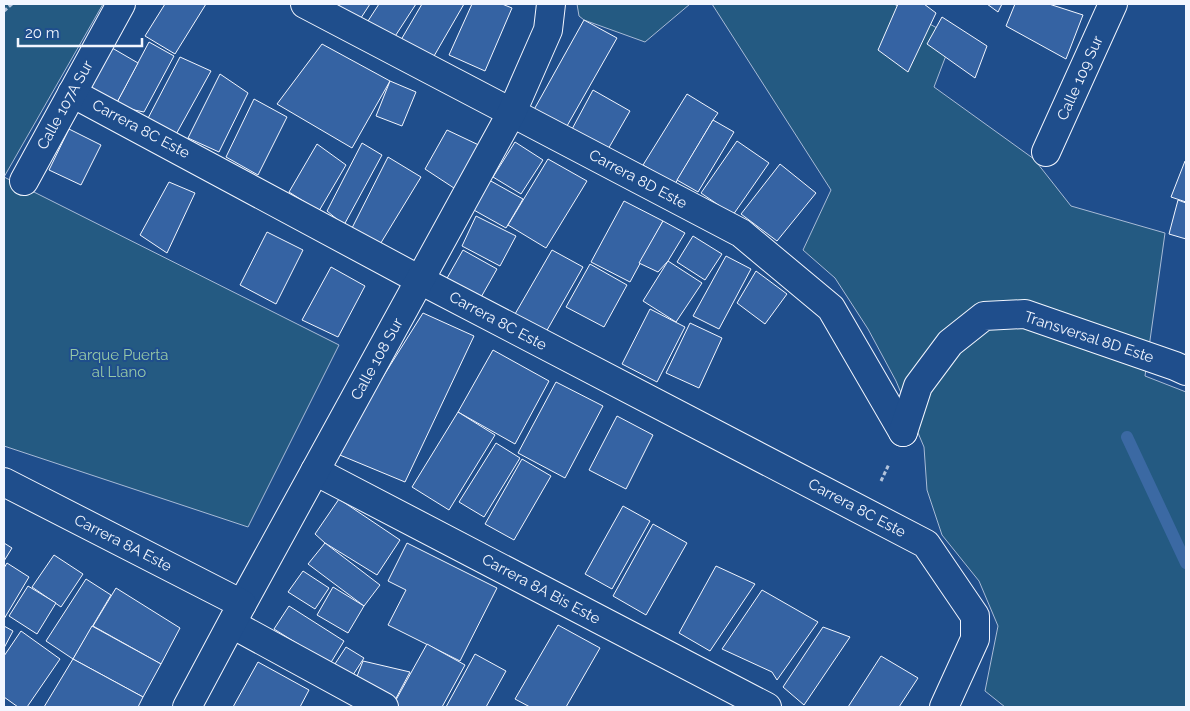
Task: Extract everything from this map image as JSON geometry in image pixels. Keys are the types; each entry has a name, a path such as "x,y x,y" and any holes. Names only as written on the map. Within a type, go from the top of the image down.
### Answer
{"street":[{"name":"Calle 107A Sur","path":"24,181 121,4"},
{"name":"Carrera 8D Este","path":"305,4 741,233 830,308 903,432"},
{"name":"Calle 108 Sur","path":"187,707 512,112 548,30 551,4"},
{"name":"Calle 109 Sur","path":"1046,152 1113,4"},
{"name":"Carrera 8C Este","path":"72,93 420,280 926,544 976,616 975,638 944,707"},
{"name":"Transversal 8D Este","path":"903,432 918,386 950,343 984,316 1025,314 1175,366 1186,372"},
{"name":"Carrera 8A Bis Este","path":"315,471 767,707"},
{"name":"Carrera 8A Este","path":"4,482 237,614 384,707"}],"path":[{"path":"4,11 12,4"},
{"path":"867,514 903,432"}],"green space":[{"path":"4,4 103,4 4,177"},
{"path":"577,4 690,4 645,42 584,20 579,16"},
{"path":"712,4 894,4 953,37 934,87 1034,159 1071,206 1165,233 1145,376 1186,392 1186,707 1005,707 985,691 998,626 979,581 942,535 927,490 924,447 896,381 868,329 835,278 803,250 831,190"},
{"name":"Parque Puerta al Llano","path":"4,177 339,345 248,527 4,446"}],"building":[{"path":"165,4 206,4 175,54 145,36"},
{"path":"327,4 370,4 357,24"},
{"path":"379,4 416,4 392,41 366,24"},
{"path":"422,4 464,4 430,63 398,45"},
{"path":"472,4 502,4 512,8 485,71 449,55"},
{"path":"898,4 924,4 936,13 908,72 878,50"},
{"path":"987,4 1002,4 998,12"},
{"path":"1015,4 1049,4 1083,15 1066,59 1006,26"},
{"path":"942,17 987,46 975,78 927,44"},
{"path":"584,20 617,38 563,133 531,115"},
{"path":"149,42 174,56 144,112 115,106"},
{"path":"322,44 390,81 352,148 277,104"},
{"path":"107,45 138,63 115,106 86,85"},
{"path":"180,57 211,71 174,138 145,124"},
{"path":"220,74 248,93 219,152 188,138"},
{"path":"390,81 416,92 402,126 376,116"},
{"path":"593,90 630,111 607,151 571,131"},
{"path":"687,94 718,113 675,184 643,165"},
{"path":"254,99 287,117 258,175 226,157"},
{"path":"713,120 734,132 698,192 677,180"},
{"path":"69,129 101,145 81,185 49,170"},
{"path":"447,130 483,147 457,190 425,169"},
{"path":"737,141 769,163 733,215 701,193"},
{"path":"515,142 543,160 521,194 493,177"},
{"path":"362,143 382,155 344,225 327,211"},
{"path":"317,144 346,165 319,211 289,192"},
{"path":"388,157 421,177 379,246 352,228"},
{"path":"548,159 587,181 546,248 508,225"},
{"path":"1186,162 1186,202 1171,197"},
{"path":"780,164 816,193 777,241 741,214"},
{"path":"489,180 523,199 506,228 472,209"},
{"path":"169,182 195,193 167,253 140,235"},
{"path":"1178,200 1186,203 1186,239 1169,234"},
{"path":"624,201 663,221 630,282 591,262"},
{"path":"476,216 516,236 500,266 462,246"},
{"path":"663,221 685,233 668,261 658,272 639,263"},
{"path":"267,232 303,250 276,304 240,285"},
{"path":"693,236 722,254 705,280 677,262"},
{"path":"463,250 497,269 480,299 446,280"},
{"path":"552,250 583,267 546,332 515,314"},
{"path":"726,256 751,269 719,329 693,316"},
{"path":"668,261 702,283 676,322 643,301"},
{"path":"590,264 627,285 604,327 566,307"},
{"path":"331,267 365,286 338,337 302,320"},
{"path":"756,271 787,294 765,324 737,303"},
{"path":"650,309 685,327 657,382 622,364"},
{"path":"423,313 474,336 405,482 335,453"},
{"path":"690,323 722,338 699,388 666,373"},
{"path":"493,350 549,381 515,444 458,412"},
{"path":"556,382 603,406 565,478 518,453"},
{"path":"458,412 495,435 449,510 412,487"},
{"path":"617,416 653,435 626,489 589,470"},
{"path":"496,443 520,458 484,517 459,502"},
{"path":"522,459 551,476 514,540 485,524"},
{"path":"339,499 400,540 377,575 325,543 315,534"},
{"path":"623,506 650,521 612,589 585,574"},
{"path":"653,524 687,543 646,615 613,596"},
{"path":"4,543 12,548 4,561"},
{"path":"325,543 380,585 364,606 308,564"},
{"path":"407,543 497,588 460,661 388,625 406,590 388,581"},
{"path":"54,555 83,574 61,607 32,587"},
{"path":"7,563 29,577 4,619 4,568"},
{"path":"716,566 755,584 710,651 679,633"},
{"path":"303,571 329,588 315,609 288,592"},
{"path":"86,579 111,595 73,659 46,641"},
{"path":"28,586 56,603 37,634 9,616"},
{"path":"333,587 364,606 348,633 317,615"},
{"path":"116,588 180,628 161,664 93,626"},
{"path":"762,590 818,622 777,680 772,672 722,649"},
{"path":"289,606 344,641 330,664 274,629"},
{"path":"558,625 600,648 566,707 530,707 515,699"},
{"path":"4,626 13,631 4,648"},
{"path":"92,626 161,664 143,697 73,659"},
{"path":"823,627 850,637 804,705 783,687"},
{"path":"21,631 60,659 27,707 18,707 4,697 4,656"},
{"path":"427,644 465,665 442,707 392,707"},
{"path":"346,647 364,658 349,681 331,670"},
{"path":"475,654 506,671 486,707 446,707"},
{"path":"881,656 918,678 899,707 848,707"},
{"path":"73,659 143,697 138,707 44,707"},
{"path":"363,661 410,672 394,702 354,684"},
{"path":"258,662 309,690 300,707 233,707"}],"waterway":[{"path":"1127,437 1186,563"}]}
